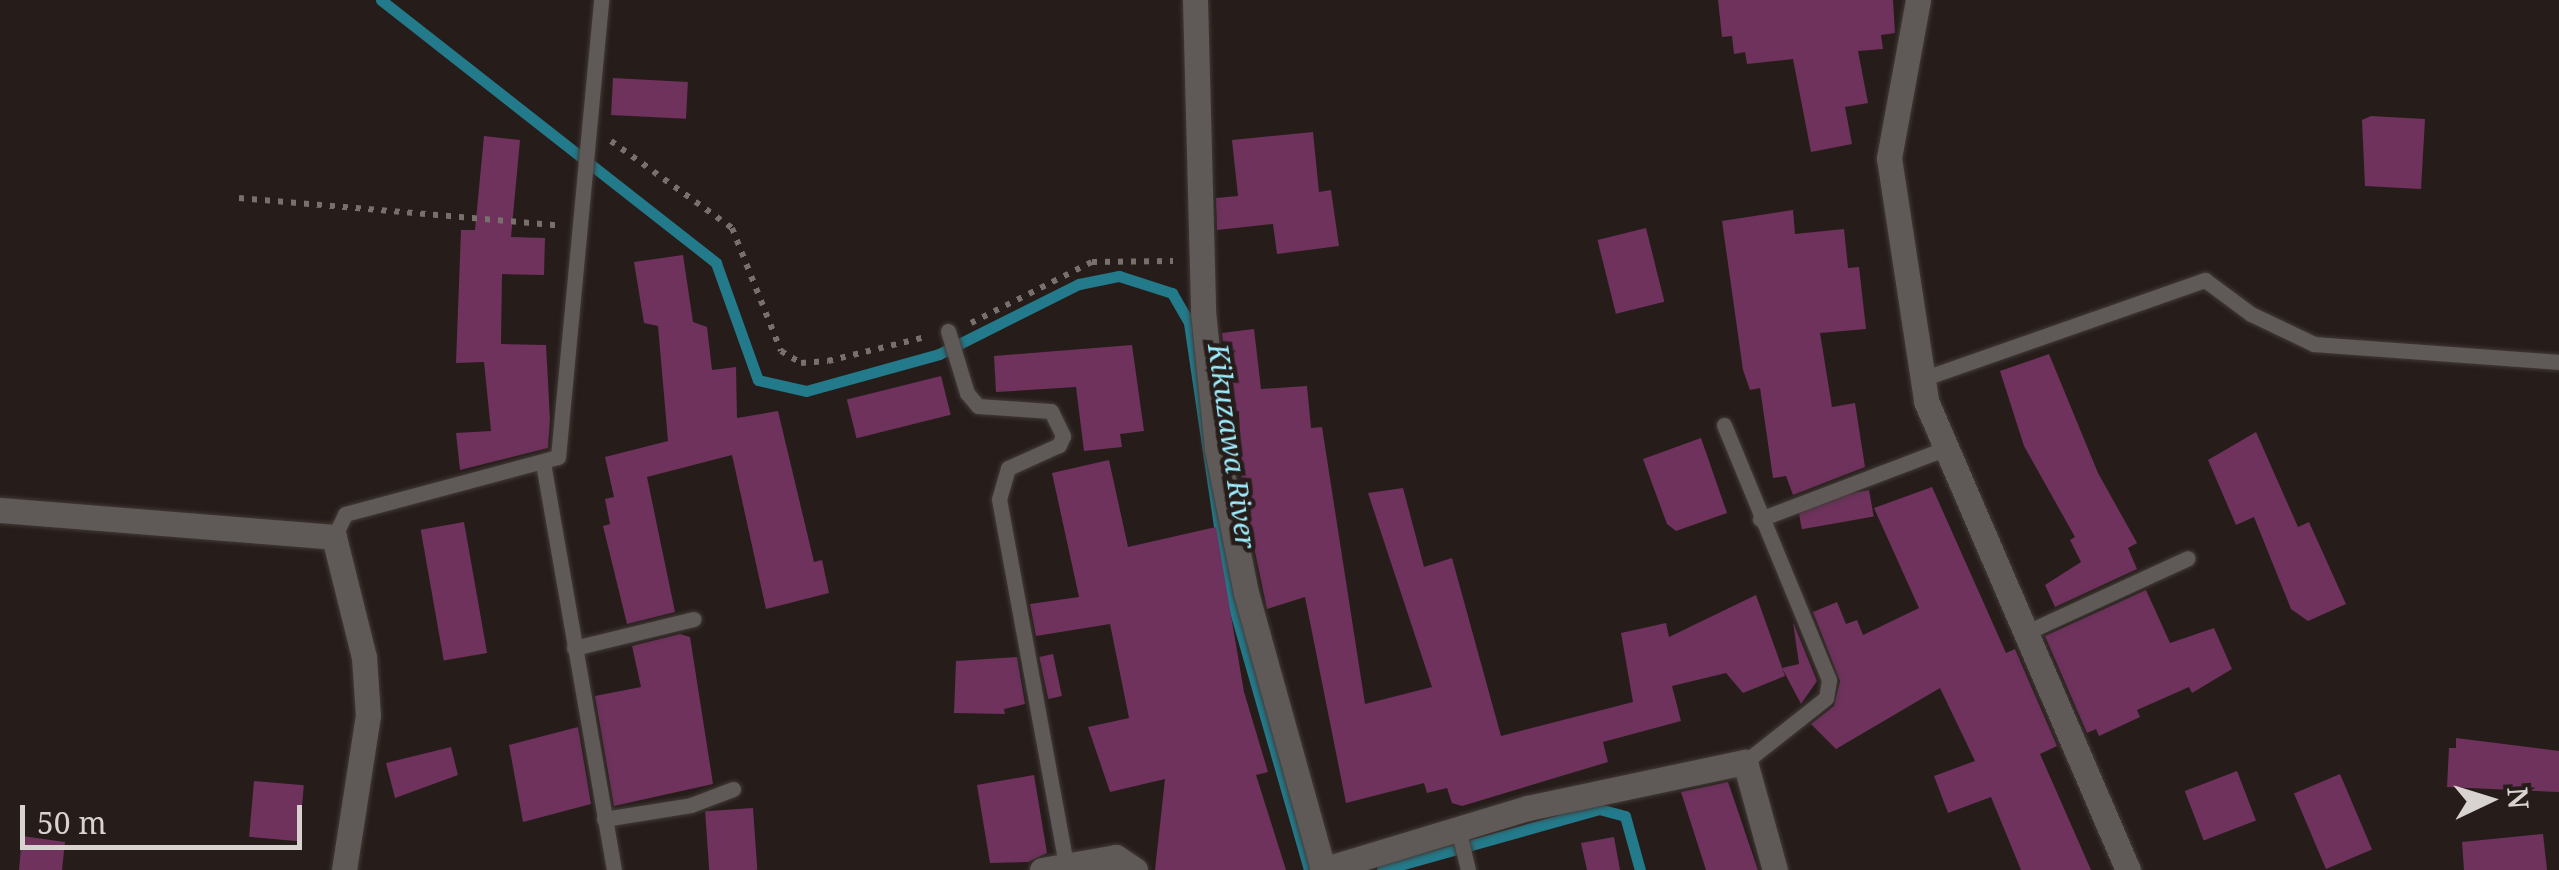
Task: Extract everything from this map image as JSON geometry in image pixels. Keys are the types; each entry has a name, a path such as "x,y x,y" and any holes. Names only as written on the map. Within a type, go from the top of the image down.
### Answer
{"street":[{"path":"1195,0 1203,268 1217,449 1246,593 1322,870 1458,828 1746,762 1775,870"},
{"path":"1918,0 1889,158 1922,379 1947,448 2128,870"},
{"path":"0,510 334,537 364,656 368,715 344,870"},
{"path":"1054,866 1116,857 1135,870"}],"lane":[{"path":"334,537 346,514 558,457 601,0"},
{"path":"1922,379 2204,280 2264,322 2314,344 2559,362"},
{"path":"948,330 967,392 978,406 1051,410 1063,436 1059,445 1008,468 999,498 1054,866"},
{"path":"1724,426 1829,688 1813,710 1746,762"},
{"path":"1760,519 1947,448"},
{"path":"542,463 614,870"},
{"path":"2026,633 2188,558"},
{"path":"574,648 694,619"},
{"path":"604,819 691,805 733,789"},
{"path":"1458,828 1468,870"}],"path":[{"path":"589,125 732,228 772,336 801,363 863,356 948,330 1092,262 1154,257 1203,268"},
{"path":"239,198 578,227"}],"building":[{"path":"1718,0 1893,0 1895,33 1881,35 1883,49 1858,51 1868,103 1845,107 1852,144 1811,152 1793,59 1747,64 1745,52 1734,54 1732,36 1722,37"},
{"path":"613,78 688,82 686,119 611,115"},
{"path":"2371,116 2425,119 2421,189 2365,186 2362,120"},
{"path":"1313,132 1319,192 1331,190 1339,246 1277,254 1273,224 1217,230 1216,198 1238,196 1232,140"},
{"path":"484,136 520,140 511,237 545,238 544,275 502,274 501,344 546,345 548,448 460,470 456,433 491,431 484,362 456,363 461,230 475,230"},
{"path":"1793,210 1795,234 1844,229 1848,268 1859,267 1866,329 1820,333 1832,407 1855,403 1865,467 1793,495 1786,476 1773,478 1760,388 1750,390 1743,370 1722,221"},
{"path":"1646,228 1664,302 1616,314 1597,240"},
{"path":"683,255 693,322 707,327 712,370 736,367 737,418 778,411 814,562 822,560 829,593 766,609 732,455 647,477 675,612 627,624 603,526 610,524 605,499 614,497 605,457 668,441 658,326 644,323 634,262"},
{"path":"1254,329 1261,389 1307,386 1311,428 1322,427 1365,704 1432,687 1368,493 1403,488 1424,567 1452,558 1501,736 1633,702 1621,633 1666,623 1669,637 1756,595 1785,676 1743,693 1726,673 1672,686 1681,721 1603,742 1608,762 1462,806 1452,803 1447,788 1427,793 1424,783 1346,803 1305,597 1267,609 1242,490 1239,411 1230,412 1222,333"},
{"path":"1132,345 1144,431 1120,434 1122,447 1084,451 1076,387 996,392 994,356"},
{"path":"2049,354 2098,473 2137,543 2128,548 2137,569 2055,607 2045,585 2081,562 2070,540 2075,537 2024,446 2000,371"},
{"path":"941,376 951,415 857,438 847,399"},
{"path":"2256,432 2298,527 2309,522 2346,604 2308,621 2291,609 2254,517 2236,525 2208,460"},
{"path":"1701,438 1727,513 1676,531 1667,524 1643,459"},
{"path":"1109,460 1128,547 1216,527 1244,692 1268,772 1256,775 1286,870 1155,870 1165,779 1110,792 1088,727 1129,718 1110,624 1036,636 1030,604 1079,597 1052,473"},
{"path":"1932,487 2006,653 2015,649 2057,746 2040,754 2091,870 2021,870 1991,797 1948,813 1934,776 1975,761 1940,688 1836,749 1811,724 1834,706 1840,681 1813,612 1837,602 1846,624 1857,620 1863,635 1919,608 1874,508"},
{"path":"1869,490 1874,517 1802,529 1797,503"},
{"path":"464,522 487,653 444,661 421,530"},
{"path":"2146,590 2170,643 2214,628 2232,669 2192,693 2189,687 2137,710 2140,717 2099,736 2096,729 2087,733 2045,636"},
{"path":"1793,622 1817,681 1801,704 1782,668 1799,664"},
{"path":"680,634 690,637 713,784 614,806 595,696 641,687 632,646"},
{"path":"1053,654 1062,696 1048,699 1039,657"},
{"path":"1017,657 1025,704 1004,709 1005,714 954,713 956,661"},
{"path":"578,727 591,804 523,822 509,745"},
{"path":"2456,738 2559,751 2559,792 2447,787 2449,748 2456,748"},
{"path":"451,747 458,775 395,798 386,763"},
{"path":"2237,771 2256,820 2204,841 2185,791"},
{"path":"2340,774 2372,849 2326,869 2294,794"},
{"path":"1034,775 1047,853 1028,862 990,863 977,785"},
{"path":"254,781 304,785 299,841 249,837"},
{"path":"1728,782 1758,870 1706,870 1681,792"},
{"path":"753,808 757,870 709,870 705,811"},
{"path":"2543,834 2547,870 2464,870 2462,842"},
{"path":"22,836 65,842 62,870 19,870"},
{"path":"1614,837 1620,870 1587,870 1581,843"}],"waterway":[{"name":"Kikuzawa River","path":"381,0 716,263 758,380 806,391 939,354 1079,284 1119,276 1172,293 1189,323 1228,587 1309,870"},
{"name":"Kikuzawa River","path":"1382,870 1599,809 1625,816 1640,870"}]}
